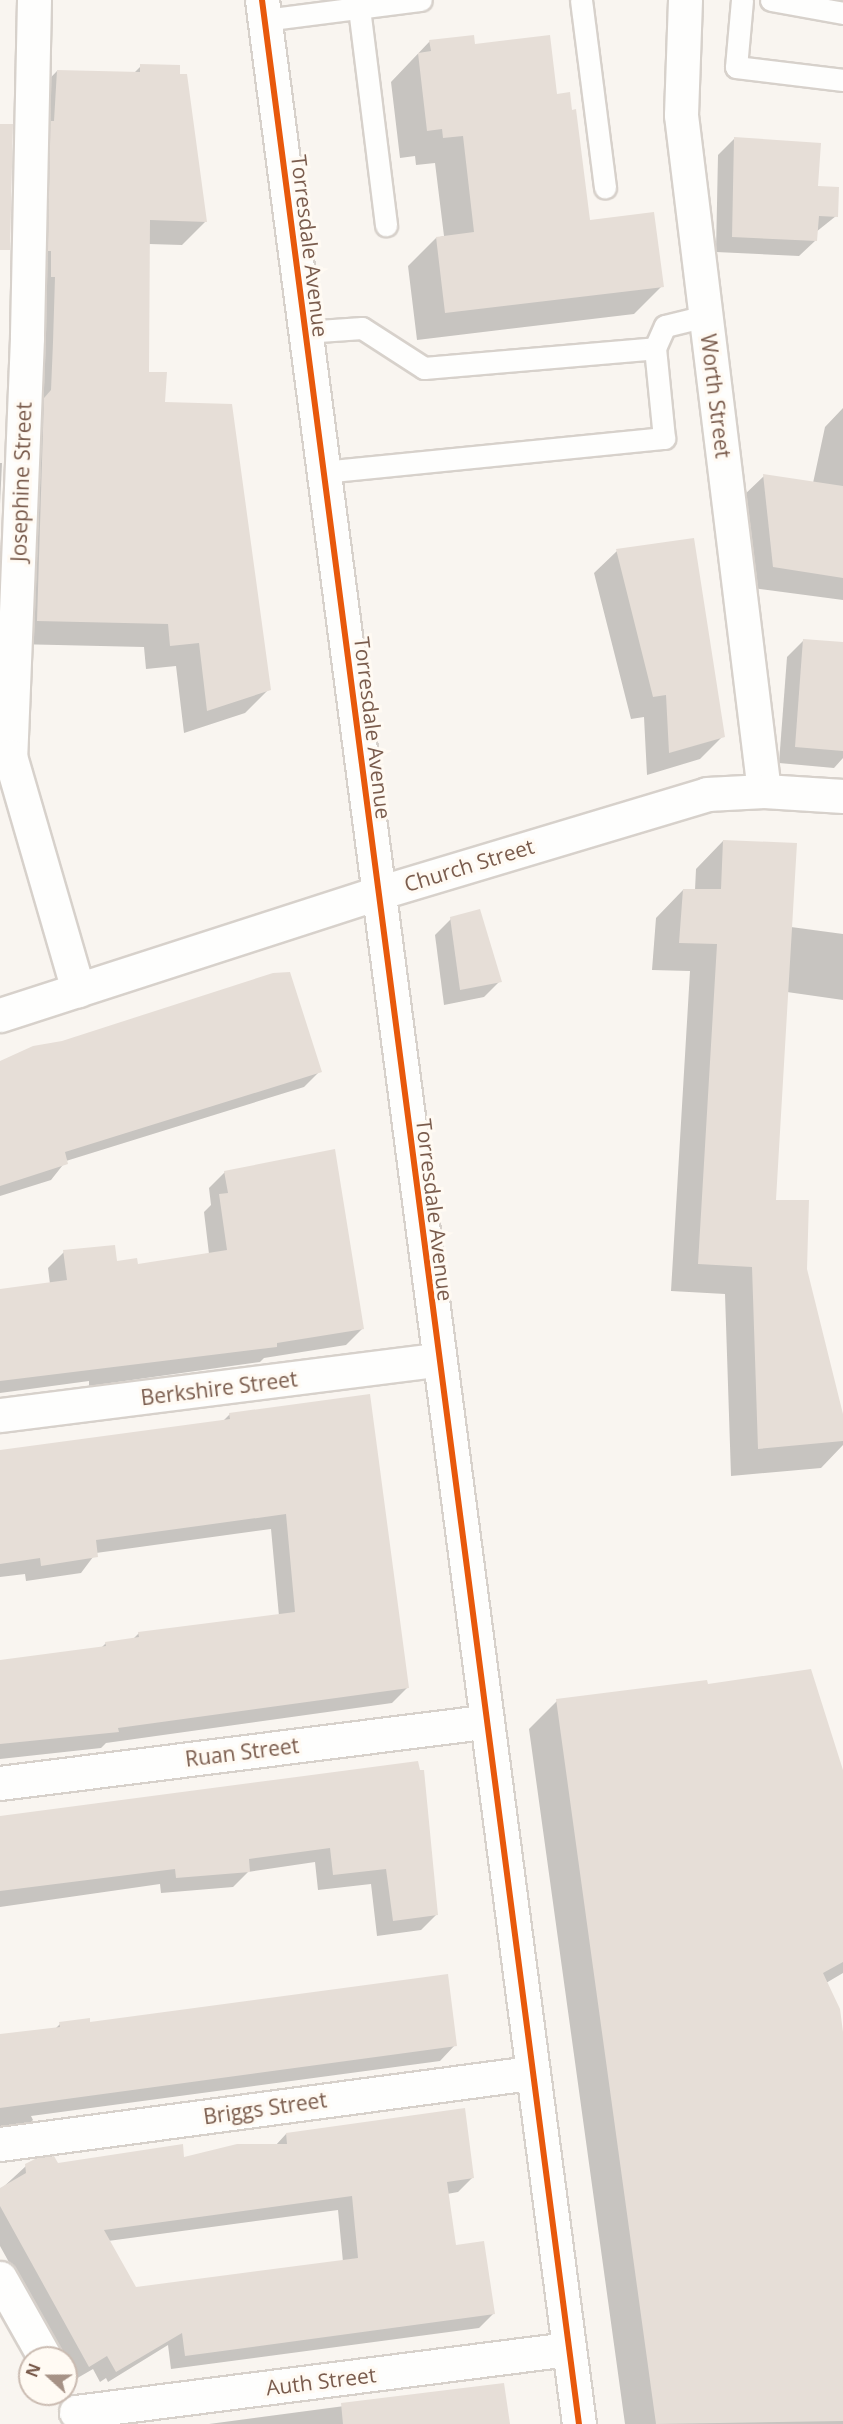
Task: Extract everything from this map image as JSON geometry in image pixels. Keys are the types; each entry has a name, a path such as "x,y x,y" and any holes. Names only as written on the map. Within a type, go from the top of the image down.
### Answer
{"street":[{"name":"Josephine Street","path":"34,0 14,337 10,756 78,990"},
{"name":"Worth Street","path":"685,0 681,115 764,791"},
{"name":"Torresdale Avenue","path":"263,10 566,2349 579,2424"},
{"name":"Church Street","path":"0,1015 378,893 707,794 764,791 843,796"},
{"name":"Berkshire Street","path":"0,1416 438,1360"},
{"name":"Ruan Street","path":"0,1783 485,1722"},
{"name":"Briggs Street","path":"0,2144 530,2073"},
{"path":"0,2278 38,2346"},
{"name":"Auth Street","path":"75,2410 566,2349"}],"lane":[{"path":"263,10 359,8 421,0"},
{"path":"582,0 605,187"},
{"path":"742,0 736,67 843,80"},
{"path":"771,0 843,13"},
{"path":"359,8 386,225"},
{"path":"323,472 664,438 655,348 665,326 706,316"},
{"path":"304,332 362,327 424,368 655,348"}],"building":[{"path":"474,35 475,44 550,35 557,94 570,92 572,110 576,109 590,220 654,212 664,287 445,313 436,237 474,232 463,136 443,138 442,129 427,131 418,53 431,51 429,40"},
{"path":"140,64 180,65 180,74 187,74 207,222 150,220 149,372 167,372 165,402 232,404 271,690 207,711 199,643 170,646 168,624 37,621 44,398 51,390 53,342 55,277 51,277 51,251 48,251 50,121 54,121 57,70 140,72"},
{"path":"0,124 13,124 10,250 0,250"},
{"path":"734,137 821,143 818,186 839,187 838,217 819,216 817,241 732,237"},
{"path":"763,474 843,486 843,578 773,567"},
{"path":"694,538 725,737 669,753 666,695 653,697 616,549"},
{"path":"803,639 843,642 843,751 795,747"},
{"path":"723,840 797,843 776,1200 809,1200 807,1269 843,1414 843,1441 758,1449 752,1267 698,1264 717,944 679,943 683,889 721,889"},
{"path":"480,909 502,982 460,990 450,917"},
{"path":"290,972 322,1072 65,1152 68,1164 0,1186 0,1061 33,1046 62,1041 273,973"},
{"path":"335,1149 364,1329 277,1343 277,1347 0,1381 0,1289 67,1280 63,1250 115,1245 117,1261 137,1258 138,1264 227,1250 219,1194 228,1193 224,1171"},
{"path":"370,1394 409,1688 118,1728 119,1732 0,1744 0,1660 106,1646 105,1642 139,1637 138,1632 295,1612 286,1514 96,1540 98,1557 41,1566 40,1558 0,1564 0,1450 230,1419 229,1413"},
{"path":"811,1669 843,1770 843,1962 823,1973 840,2009 843,2032 843,2421 656,2424 556,1699 707,1680 708,1684"},
{"path":"418,1761 420,1770 424,1770 438,1915 393,1921 386,1869 333,1875 330,1848 249,1859 250,1872 176,1878 175,1869 0,1891 0,1816"},
{"path":"448,1974 457,2046 0,2108 0,2034 60,2027 59,2022 90,2018 90,2022"},
{"path":"465,2108 474,2178 447,2182 456,2245 484,2241 495,2314 185,2356 182,2333 116,2372 107,2356 89,2367 0,2206 0,2188 26,2173 25,2164 37,2158 54,2156 58,2163 183,2144 184,2157 237,2144 287,2144 286,2133","holes":["352,2196 358,2258 136,2287 104,2230"]},
{"path":"504,2383 510,2424 343,2424 341,2403"}],"cycle path":[{"path":"262,0 579,2424"}]}
